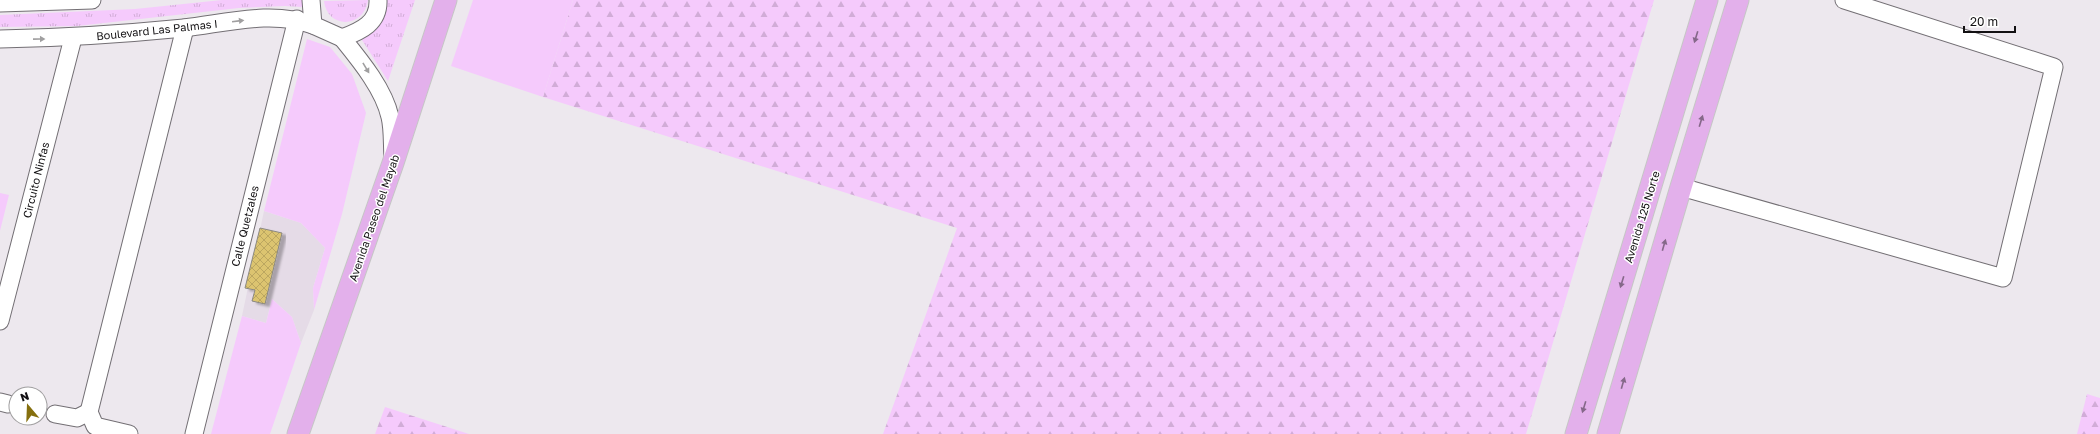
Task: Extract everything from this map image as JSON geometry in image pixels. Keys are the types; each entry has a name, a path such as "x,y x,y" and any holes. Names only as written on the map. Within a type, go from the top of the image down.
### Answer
{"main road":[{"name":"Avenida Paseo del Mayab","path":"298,434 393,163 446,0"},
{"name":"Avenida 125 Norte","path":"1576,434 1707,0"},
{"path":"1608,434 1738,0"}],"street":[{"path":"0,3 91,0"},
{"path":"311,0 313,24"},
{"path":"378,0 376,15 369,25 362,30 342,38 360,60 379,90 390,116 393,163"},
{"path":"1681,187 2003,278 2054,67 1844,0"},
{"name":"Boulevard Las Palmas I","path":"0,39 72,38 185,28 273,17 297,19 313,24 342,38"},
{"name":"Calle Quetzales","path":"194,434 297,19"},
{"path":"129,434 96,426 89,412 185,28"},
{"name":"Circuito Ninfas","path":"0,322 72,38"},
{"path":"55,414 77,418 89,412"}],"shaded area":[{"path":"264,211 301,223 325,248 313,288 314,310 301,343 292,317 272,299 266,323 242,316"}],"green space":[{"path":"222,0 302,0 302,7 285,6 239,8 77,26 0,27 0,15 135,9"},
{"path":"368,0 365,10 360,16 346,22 338,21 332,17 327,10 324,1"},
{"path":"387,0 415,0 388,81 362,40 383,18 387,6"},
{"path":"473,0 573,0 543,97 451,66"},
{"path":"573,0 1654,0 1526,434 883,434 957,228 543,97"},
{"path":"307,39 330,47 352,74 366,113 342,214 314,310 313,288 325,248 301,223 264,211"},
{"path":"0,193 9,195 0,231"},
{"path":"272,299 292,317 301,343 270,434 211,434 242,316 266,323"},
{"path":"2087,394 2100,398 2100,434 2077,434"},
{"path":"385,407 469,434 375,434"}],"building":[{"path":"260,228 282,233 265,304 252,301 255,290 245,288"}]}
